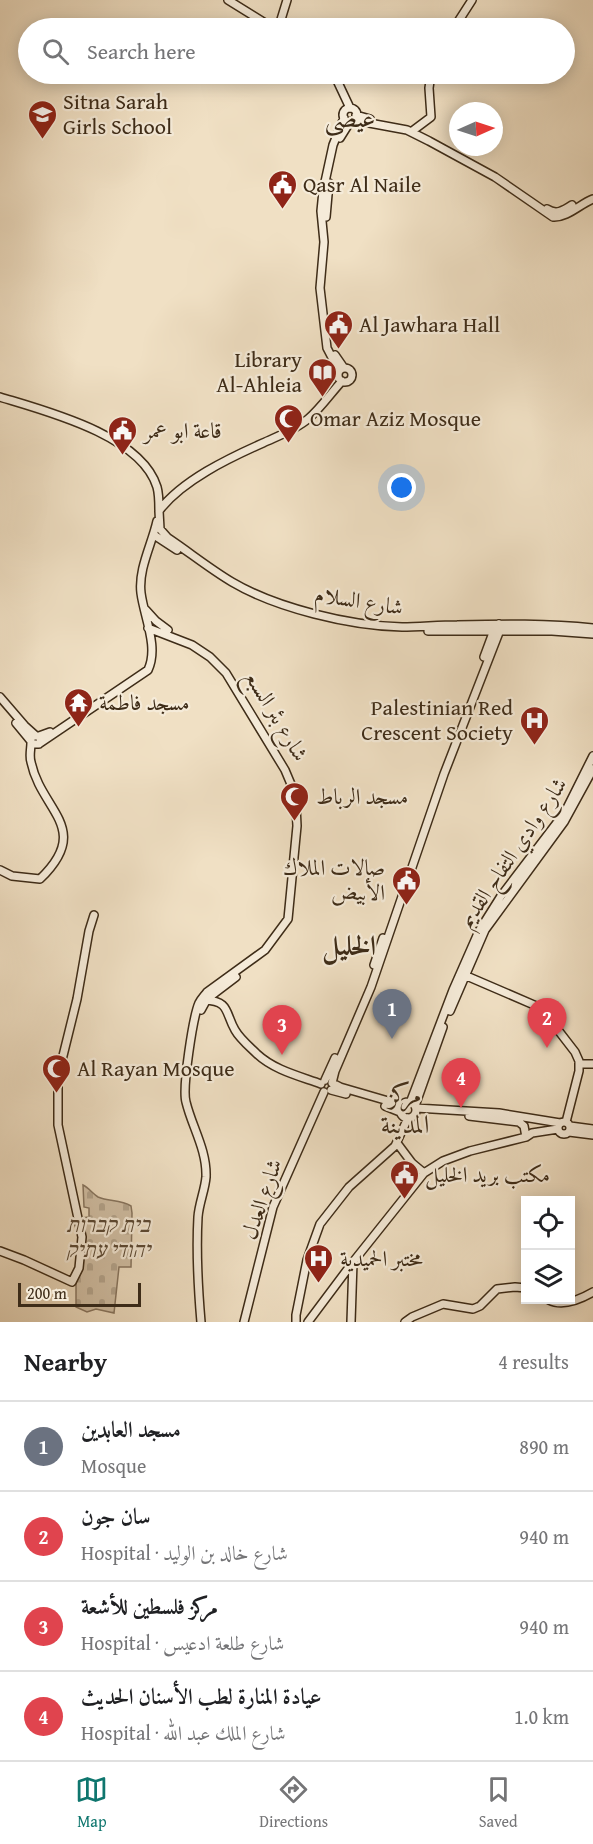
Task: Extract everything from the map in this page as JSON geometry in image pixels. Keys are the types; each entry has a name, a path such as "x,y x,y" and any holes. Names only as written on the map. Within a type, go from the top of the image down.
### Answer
{"street":[{"path":"228,0 260,18"},
{"path":"281,18 287,0"},
{"path":"460,18 472,0"},
{"path":"339,84 350,108 354,110 351,119 333,146 323,191 321,211 324,242 320,284 327,348 342,369 351,370 352,376 348,382 342,381 338,376 342,369"},
{"path":"413,131 431,117 430,84"},
{"path":"351,119 400,124 510,182 551,212 560,212 593,197"},
{"path":"159,511 171,498 203,473 230,457 309,419 342,381"},
{"path":"0,397 91,427 136,456 156,484 158,494 159,511 154,535 143,566 140,590 152,656 148,670 63,727 35,740"},
{"path":"158,494 163,499 171,498"},
{"name":"شارع السلام","path":"159,511 160,530 168,538 233,582 270,599 316,615 401,627 498,628 593,634"},
{"name":"شارع السلام","path":"154,535 231,586 314,619 354,627 401,631 483,630 561,625 593,628"},
{"path":"142,600 150,616 168,630"},
{"name":"شارع بئر السبع","path":"148,626 168,630 199,644 229,670 288,767 299,796 301,821 292,917 280,937 262,958 221,987 203,1003"},
{"name":"شارع بئر السبع","path":"148,626 192,645 210,657 226,673 285,770 293,789 298,816 289,911 284,925 265,950 214,986 203,1003"},
{"path":"326,1086 367,986 430,800 490,640 498,628"},
{"path":"326,1086 335,1071 371,987 444,774 498,628"},
{"path":"483,630 490,640"},
{"path":"150,640 159,631"},
{"path":"0,698 35,740 30,760 45,797 59,817 63,831 60,854 40,879 12,876 0,870"},
{"path":"0,705 35,740"},
{"name":"شارع وادي التفاح القديم","path":"397,1143 413,1110 479,931 501,896 565,812 593,756"},
{"name":"شارع وادي التفاح القديم","path":"462,974 485,930 564,822 593,769"},
{"path":"0,1251 72,1282 79,1268 82,1237 58,1125 58,1076 94,915"},
{"path":"462,974 541,1008 575,1052 580,1064 564,1128"},
{"path":"221,987 219,998 235,1030 259,1056 297,1076 326,1086 340,1087 401,1108 514,1120 524,1126 526,1137"},
{"path":"201,1322 198,1290 198,1223 202,1215 207,1188 208,1165 204,1143 189,1103 188,1087 203,1003 225,1006"},
{"path":"580,1064 593,1064"},
{"name":"شارع العدل","path":"244,1322 273,1207 326,1086"},
{"path":"401,1108 404,1117 413,1110 499,1113 593,1135"},
{"path":"308,1322 352,1262 424,1173 433,1166 470,1151 526,1137 531,1133 564,1128 593,1129"},
{"path":"296,1322 307,1260 320,1224 349,1187 397,1143 412,1163 424,1173"},
{"path":"351,1322 352,1262"},
{"path":"405,1322 443,1304 473,1309 480,1306 496,1289 521,1288"},
{"path":"575,1301 593,1292"}],"green space":[{"name":"בית קברות יהודי עתיק","path":"83,1185 98,1197 131,1206 131,1267 119,1267 114,1313 96,1309 87,1312 76,1307 76,1281 85,1241 82,1218 89,1217 89,1208 84,1207"}],"place":[{"name":"Sitna Sarah Girls School","path":"42,140"},
{"name":"Qasr Al Naile","path":"282,210"},
{"name":"Al Jawhara Hall","path":"338,350"},
{"name":"Library Al-Ahleia","path":"323,398"},
{"name":"Omar Aziz Mosque","path":"289,444"},
{"name":"قاعة ابو عمر","path":"123,456"},
{"name":"مسجد فاطمة","path":"78,728"},
{"name":"Palestinian Red Crescent Society","path":"534,746"},
{"name":"مسجد الرباط","path":"295,822"},
{"name":"صالات الملاك الأبيض","path":"406,906"},
{"name":"مسجد العابدين","path":"392,1039"},
{"name":"سان جون","path":"547,1048"},
{"name":"مركز فلسطين للأشعة","path":"282,1055"},
{"name":"Al Rayan Mosque","path":"56,1094"},
{"name":"عيادة المنارة لطب الأسنان الحديث","path":"461,1108"},
{"name":"مكتب بريد الخليل","path":"404,1200"},
{"name":"مختبر الحميدية","path":"319,1284"}],"district":[{"name":"عيصى","path":"350,118"},
{"name":"الخليل","path":"349,945"},
{"name":"مركز المدينة","path":"405,1109"}]}
